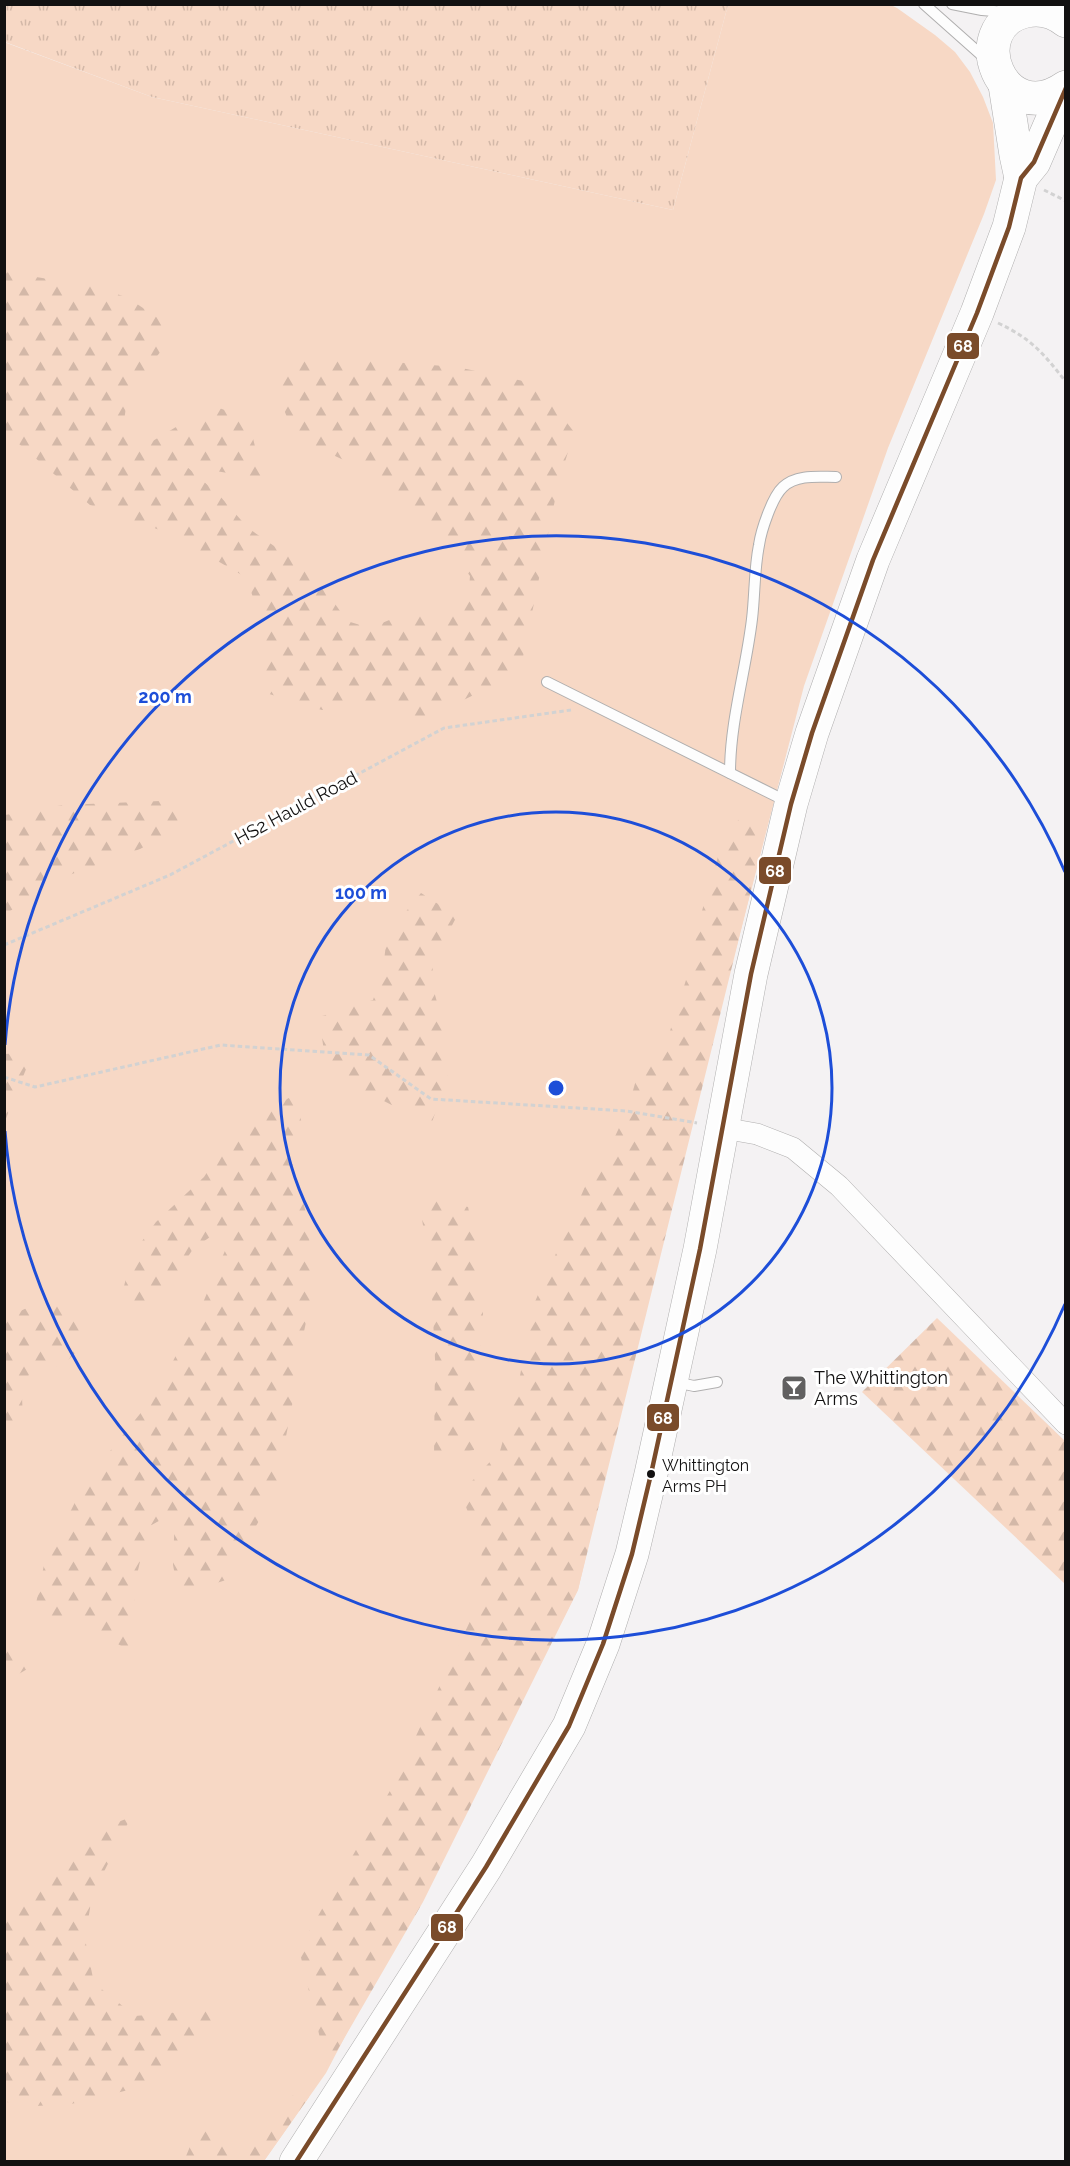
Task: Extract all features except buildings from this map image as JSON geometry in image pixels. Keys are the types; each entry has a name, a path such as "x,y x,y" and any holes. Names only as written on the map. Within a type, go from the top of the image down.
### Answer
{"main road":[{"path":"1022,178 994,44 997,34 1012,18 1030,9 1046,11 1065,21"},
{"path":"999,75 1021,95 1040,98 1065,87"},
{"path":"296,2162 486,1867 569,1726 603,1644 632,1554 651,1474 700,1249 751,974 792,804 812,733 873,560 977,313 1009,227 1022,178 1034,162 1065,87"}],"street":[{"path":"723,1128 757,1134 793,1148 839,1186 1065,1424"}],"lane":[{"path":"924,4 999,75"},
{"path":"952,4 982,10 1030,9"},
{"path":"730,773 733,729 752,618 759,544 764,527 774,502 785,485 808,477 836,477"},
{"path":"547,682 792,804"},
{"path":"671,1381 694,1386 717,1382"}],"path":[{"path":"977,313 1017,332 1038,347 1065,382"},
{"name":"HS2 Hauld Road","path":"4,945 170,875 444,728 596,706"},
{"path":"4,1077 35,1087 221,1045 369,1054 431,1099 627,1111 723,1128"}],"green space":[{"path":"4,5 728,5 673,210 152,97 5,42"},
{"path":"728,5 891,5 897,8 955,52 970,72 993,123 996,180 888,448 804,686 737,945 695,1091 578,1590 326,2073 264,2161 5,2161 4,42 152,97 673,210"},
{"path":"5,272 98,287 128,298 161,320 165,346 128,393 122,435 146,445 176,427 219,408 248,418 263,479 186,466 219,495 248,528 296,561 319,581 347,621 370,628 411,611 444,615 468,601 470,576 429,523 382,478 318,448 296,441 272,378 293,358 342,356 457,367 537,384 574,432 558,485 520,672 413,725 385,702 322,710 266,693 264,634 247,578 171,534 90,505 5,432"},
{"path":"185,800 174,831 140,849 72,874 5,914 5,815 63,805"},
{"path":"751,808 766,829 578,1590 423,1902 327,2068 299,1949 391,1789 473,1615 482,1551 461,1493 500,1451 517,1391 534,1304 587,1182 610,1147 627,1111 641,1063 665,1047 691,964 699,921 725,833"},
{"path":"421,893 457,916 432,963 435,995 445,1030 448,1076 431,1125 327,1072 319,1017 373,1000 383,970 387,935"},
{"path":"33,1052 5,1121 5,1054"},
{"path":"295,1094 303,1129 295,1170 309,1225 311,1298 275,1492 226,1580 179,1595 173,1565 175,1512 148,1527 136,1579 130,1651 69,1616 33,1618 44,1565 85,1482 156,1394 202,1305 227,1246 210,1237 193,1249 168,1287 138,1317 121,1298 132,1255 156,1222 204,1177 232,1134"},
{"path":"438,1198 468,1207 475,1239 483,1314 474,1450 434,1458 435,1359 431,1277 422,1219"},
{"path":"40,1302 64,1303 80,1323 77,1351 63,1365 30,1371 22,1397 23,1421 5,1435 5,1318"},
{"path":"937,1318 1065,1441 1065,1584 862,1392"},
{"path":"5,1641 29,1668 5,1682"},
{"path":"131,1817 92,1896 85,1939 94,1983 135,2016 227,2008 197,2047 153,2084 71,2104 18,2107 5,2101 5,1917 76,1857 100,1829"},
{"path":"294,2094 309,2097 264,2161 184,2161 201,2120 223,2133 232,2160 263,2133"}],"transit line":[{"name":"68","path":"296,2162 486,1867 569,1726 603,1644 632,1554 651,1474 700,1249 751,974 791,804 812,733 873,560 977,313 1009,227 1021,178 1034,162 1066,88"}],"place":[{"name":"The Whittington Arms","path":"794,1388"},
{"name":"Whittington Arms PH","path":"651,1474"}]}
